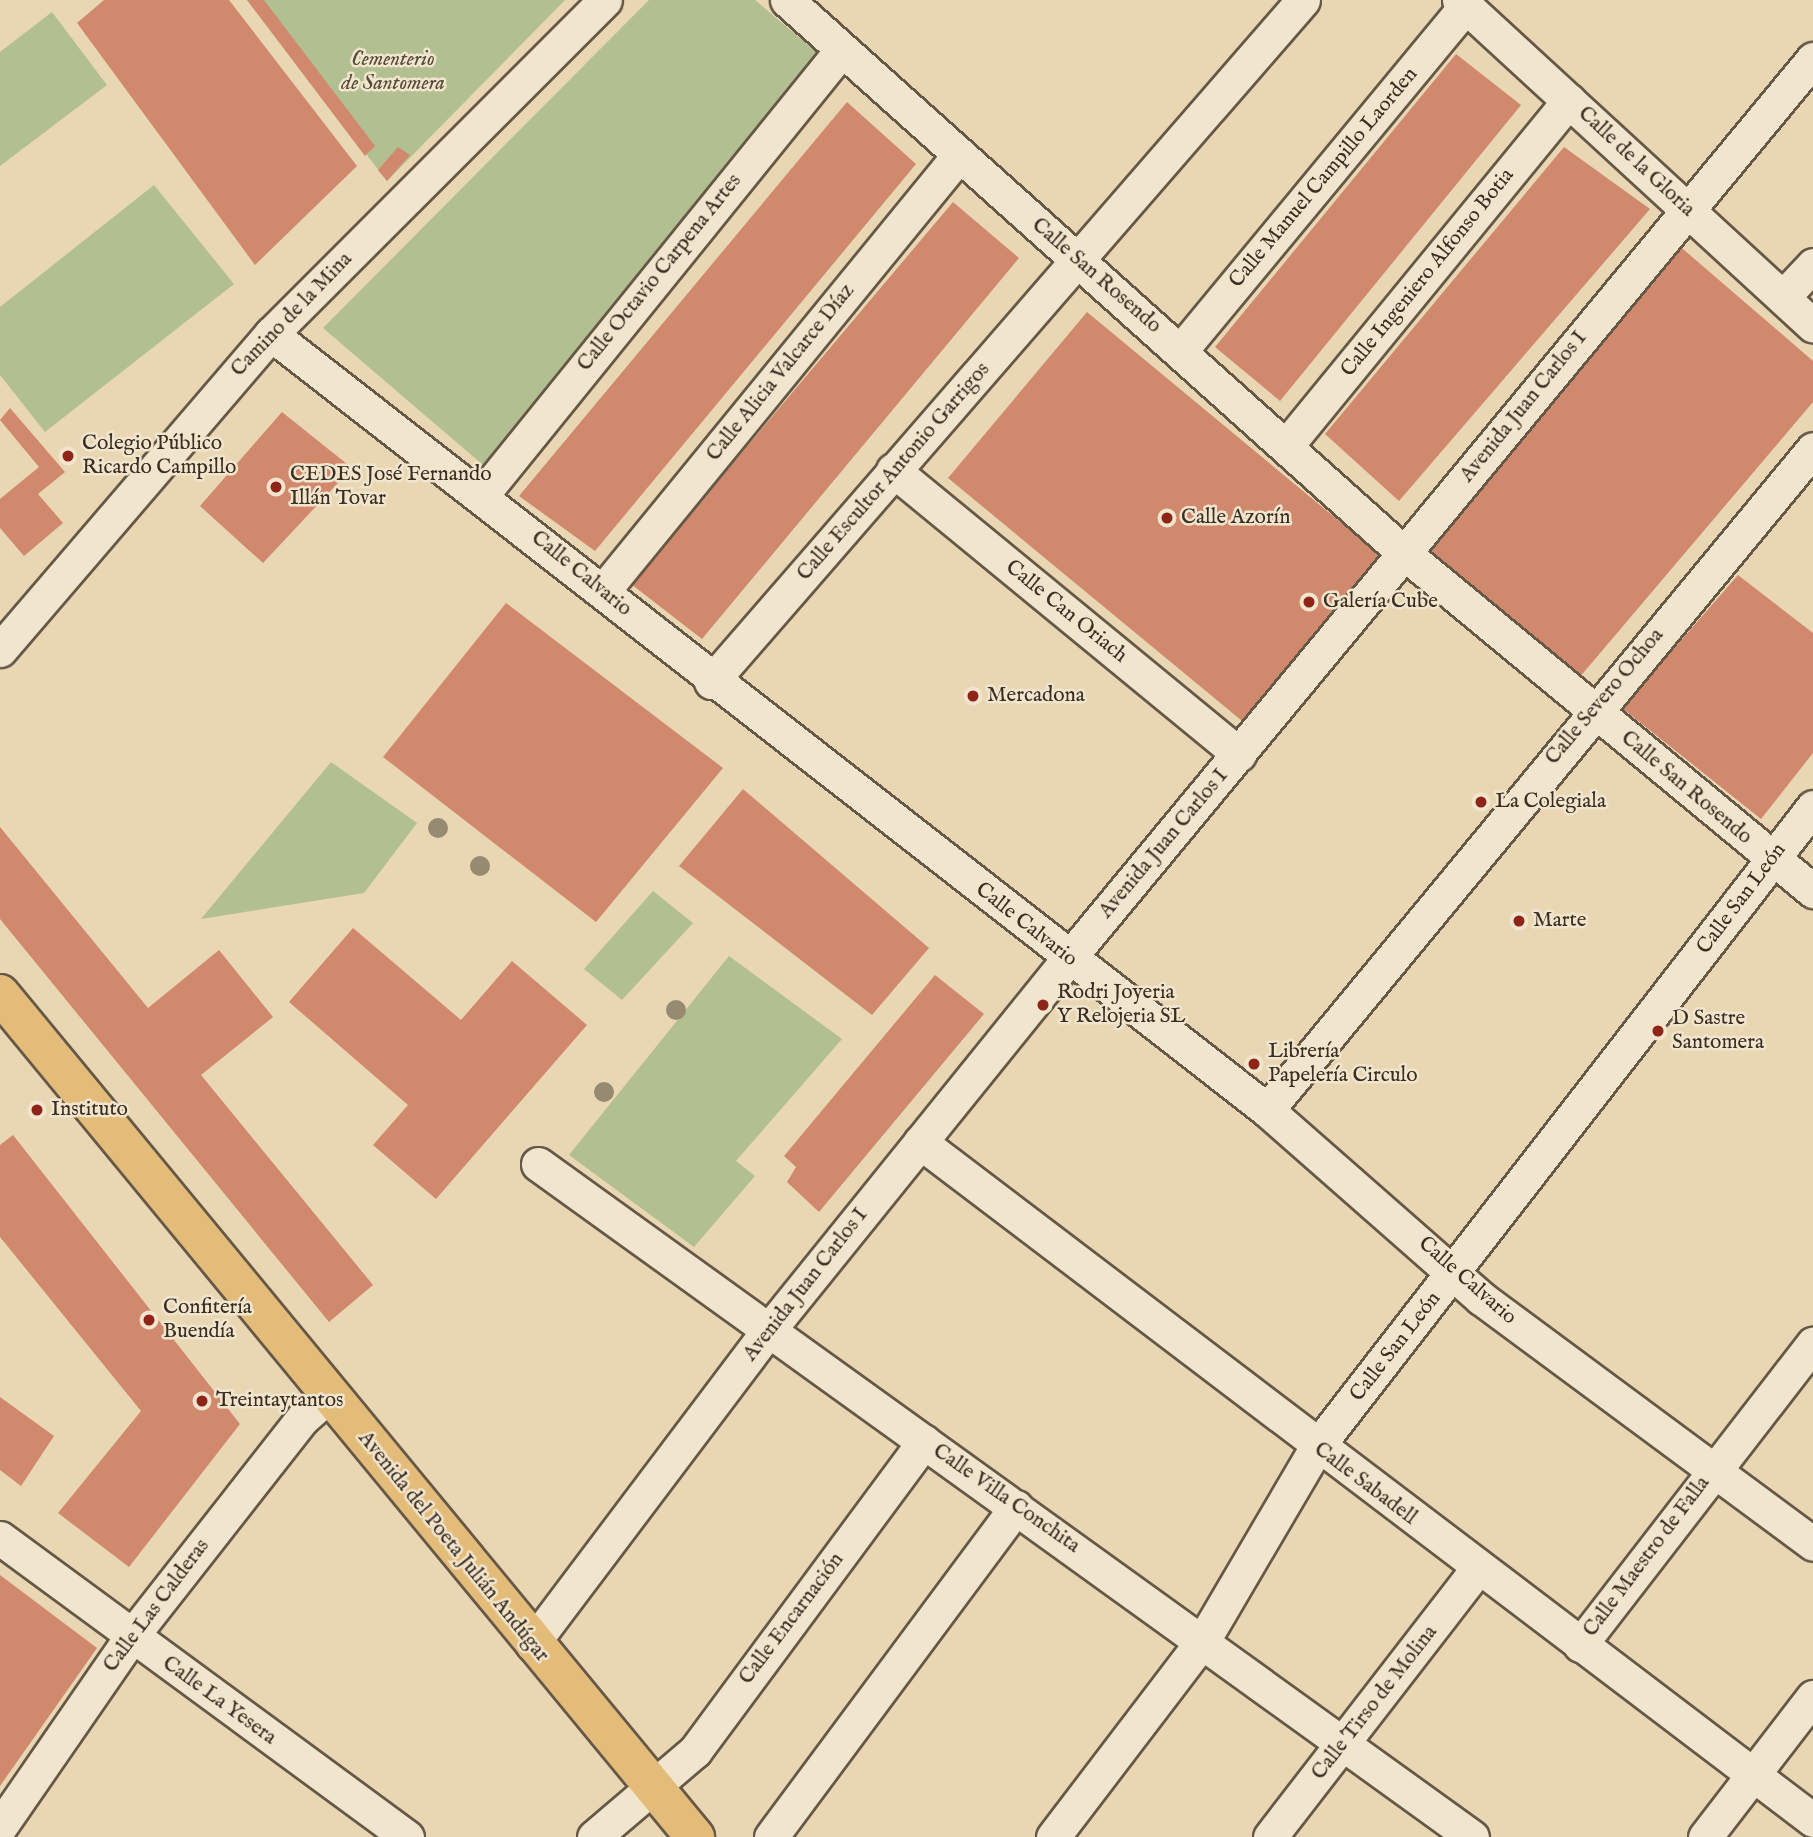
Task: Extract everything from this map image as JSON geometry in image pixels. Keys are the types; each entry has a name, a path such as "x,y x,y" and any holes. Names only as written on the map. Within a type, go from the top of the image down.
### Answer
{"highway":[{"name":"Avenida del Poeta Julián Andúgar","path":"0,994 653,1790 695,1837"}],"street":[{"name":"Camino de la Mina","path":"0,650 271,334 605,0"},
{"name":"Calle San Rosendo","path":"787,0 840,52 960,155 1079,263 1182,349 1404,553 1813,891"},
{"path":"1079,263 1303,0"},
{"name":"Calle de la Gloria","path":"1462,3 1813,325"},
{"name":"Calle Manuel Campillo Laorden","path":"1182,349 1462,3"},
{"name":"Calle Octavio Carpena Artes","path":"481,496 840,52"},
{"name":"Avenida Juan Carlos I","path":"533,1644 768,1331 920,1142 1813,59"},
{"name":"Calle Ingeniero Alfonso Botia","path":"1287,445 1569,101"},
{"name":"Calle Alicia Valcarce Díaz","path":"603,591 960,155"},
{"name":"Calle Escultor Antonio Garrigos","path":"711,682 893,470 1079,263"},
{"path":"1783,297 1813,265"},
{"name":"Calle Calvario","path":"271,334 603,591 711,682 1267,1110 1457,1271 1481,1298 1813,1544"},
{"name":"Calle Severo Ochoa","path":"1267,1110 1593,710 1813,449"},
{"name":"Calle Can Oriach","path":"893,470 1239,754"},
{"name":"Calle San León","path":"1053,1837 1204,1639 1316,1448 1457,1271 1813,807"},
{"name":"Calle Sabadell","path":"920,1142 1316,1448 1752,1777 1813,1820"},
{"name":"Calle Villa Conchita","path":"538,1164 768,1331 1204,1639 1472,1837"},
{"name":"Calle Maestro de Falla","path":"1580,1645 1813,1343"},
{"name":"Calle Las Calderas","path":"0,1827 131,1637 303,1418 329,1395"},
{"name":"Calle Encarnación","path":"594,1837 653,1790 695,1751 924,1441"},
{"path":"771,1837 1016,1507"},
{"name":"Calle La Yesera","path":"0,1538 131,1637 407,1837"},
{"name":"Calle Tirso de Molina","path":"1270,1837 1478,1569"},
{"path":"1704,1837 1813,1698"}],"green space":[{"name":"Cementerio de Santomera","path":"247,0 565,0 387,181"},
{"path":"649,0 755,0 820,55 483,465 323,328"},
{"path":"52,12 107,85 0,166 0,52"},
{"path":"154,185 234,284 45,432 0,375 0,307"},
{"path":"331,762 417,823 364,893 201,919"},
{"path":"653,891 693,923 622,1000 584,969"},
{"path":"729,956 842,1039 736,1161 755,1176 694,1247 569,1155"}],"building":[{"path":"104,0 229,0 357,166 255,265 77,23"},
{"path":"247,0 264,0 375,146 365,156"},
{"path":"1456,54 1521,105 1280,401 1215,347"},
{"path":"847,102 916,164 595,551 519,496"},
{"path":"398,147 410,155 387,181 378,170"},
{"path":"1564,147 1650,209 1399,501 1325,434"},
{"path":"953,202 1019,258 702,639 631,584"},
{"path":"1676,243 1813,361 1813,402 1579,678 1426,552"},
{"name":"Calle Azorín","path":"1087,312 1385,559 1247,725 948,478"},
{"path":"10,408 65,472 38,494 63,523 24,556 0,528 0,499 39,467 0,420"},
{"name":"CEDES José Fernando Illán Tovar","path":"282,412 352,468 263,563 200,506"},
{"path":"1738,575 1813,633 1813,753 1761,819 1622,708"},
{"path":"506,603 723,768 596,922 383,757"},
{"path":"743,789 929,948 872,1015 679,866"},
{"path":"0,827 148,1008 219,950 273,1017 201,1075 373,1285 329,1322 0,919"},
{"path":"353,928 461,1020 512,961 587,1025 436,1199 373,1145 408,1105 289,1002"},
{"path":"935,975 984,1014 819,1212 787,1182 796,1167 784,1156"},
{"path":"13,1135 240,1424 129,1567 58,1513 141,1411 0,1237 0,1145"},
{"path":"0,1397 54,1436 21,1486 0,1470"},
{"path":"0,1575 97,1648 0,1786"}],"place":[{"name":"Colegio Público Ricardo Campillo","path":"68,456"},
{"name":"CEDES José Fernando Illán Tovar","path":"276,487"},
{"name":"Calle Azorín","path":"1167,518"},
{"name":"Galería Cube","path":"1309,602"},
{"name":"Mercadona","path":"973,696"},
{"name":"La Colegiala","path":"1481,802"},
{"name":"Marte","path":"1519,921"},
{"name":"Rodri Joyeria Y Relojeria SL","path":"1043,1005"},
{"name":"D Sastre Santomera","path":"1658,1031"},
{"name":"Librería Papelería Circulo","path":"1254,1064"},
{"name":"Instituto","path":"37,1110"},
{"name":"Confitería Buendía","path":"149,1320"},
{"name":"Treintaytantos","path":"202,1401"}]}
